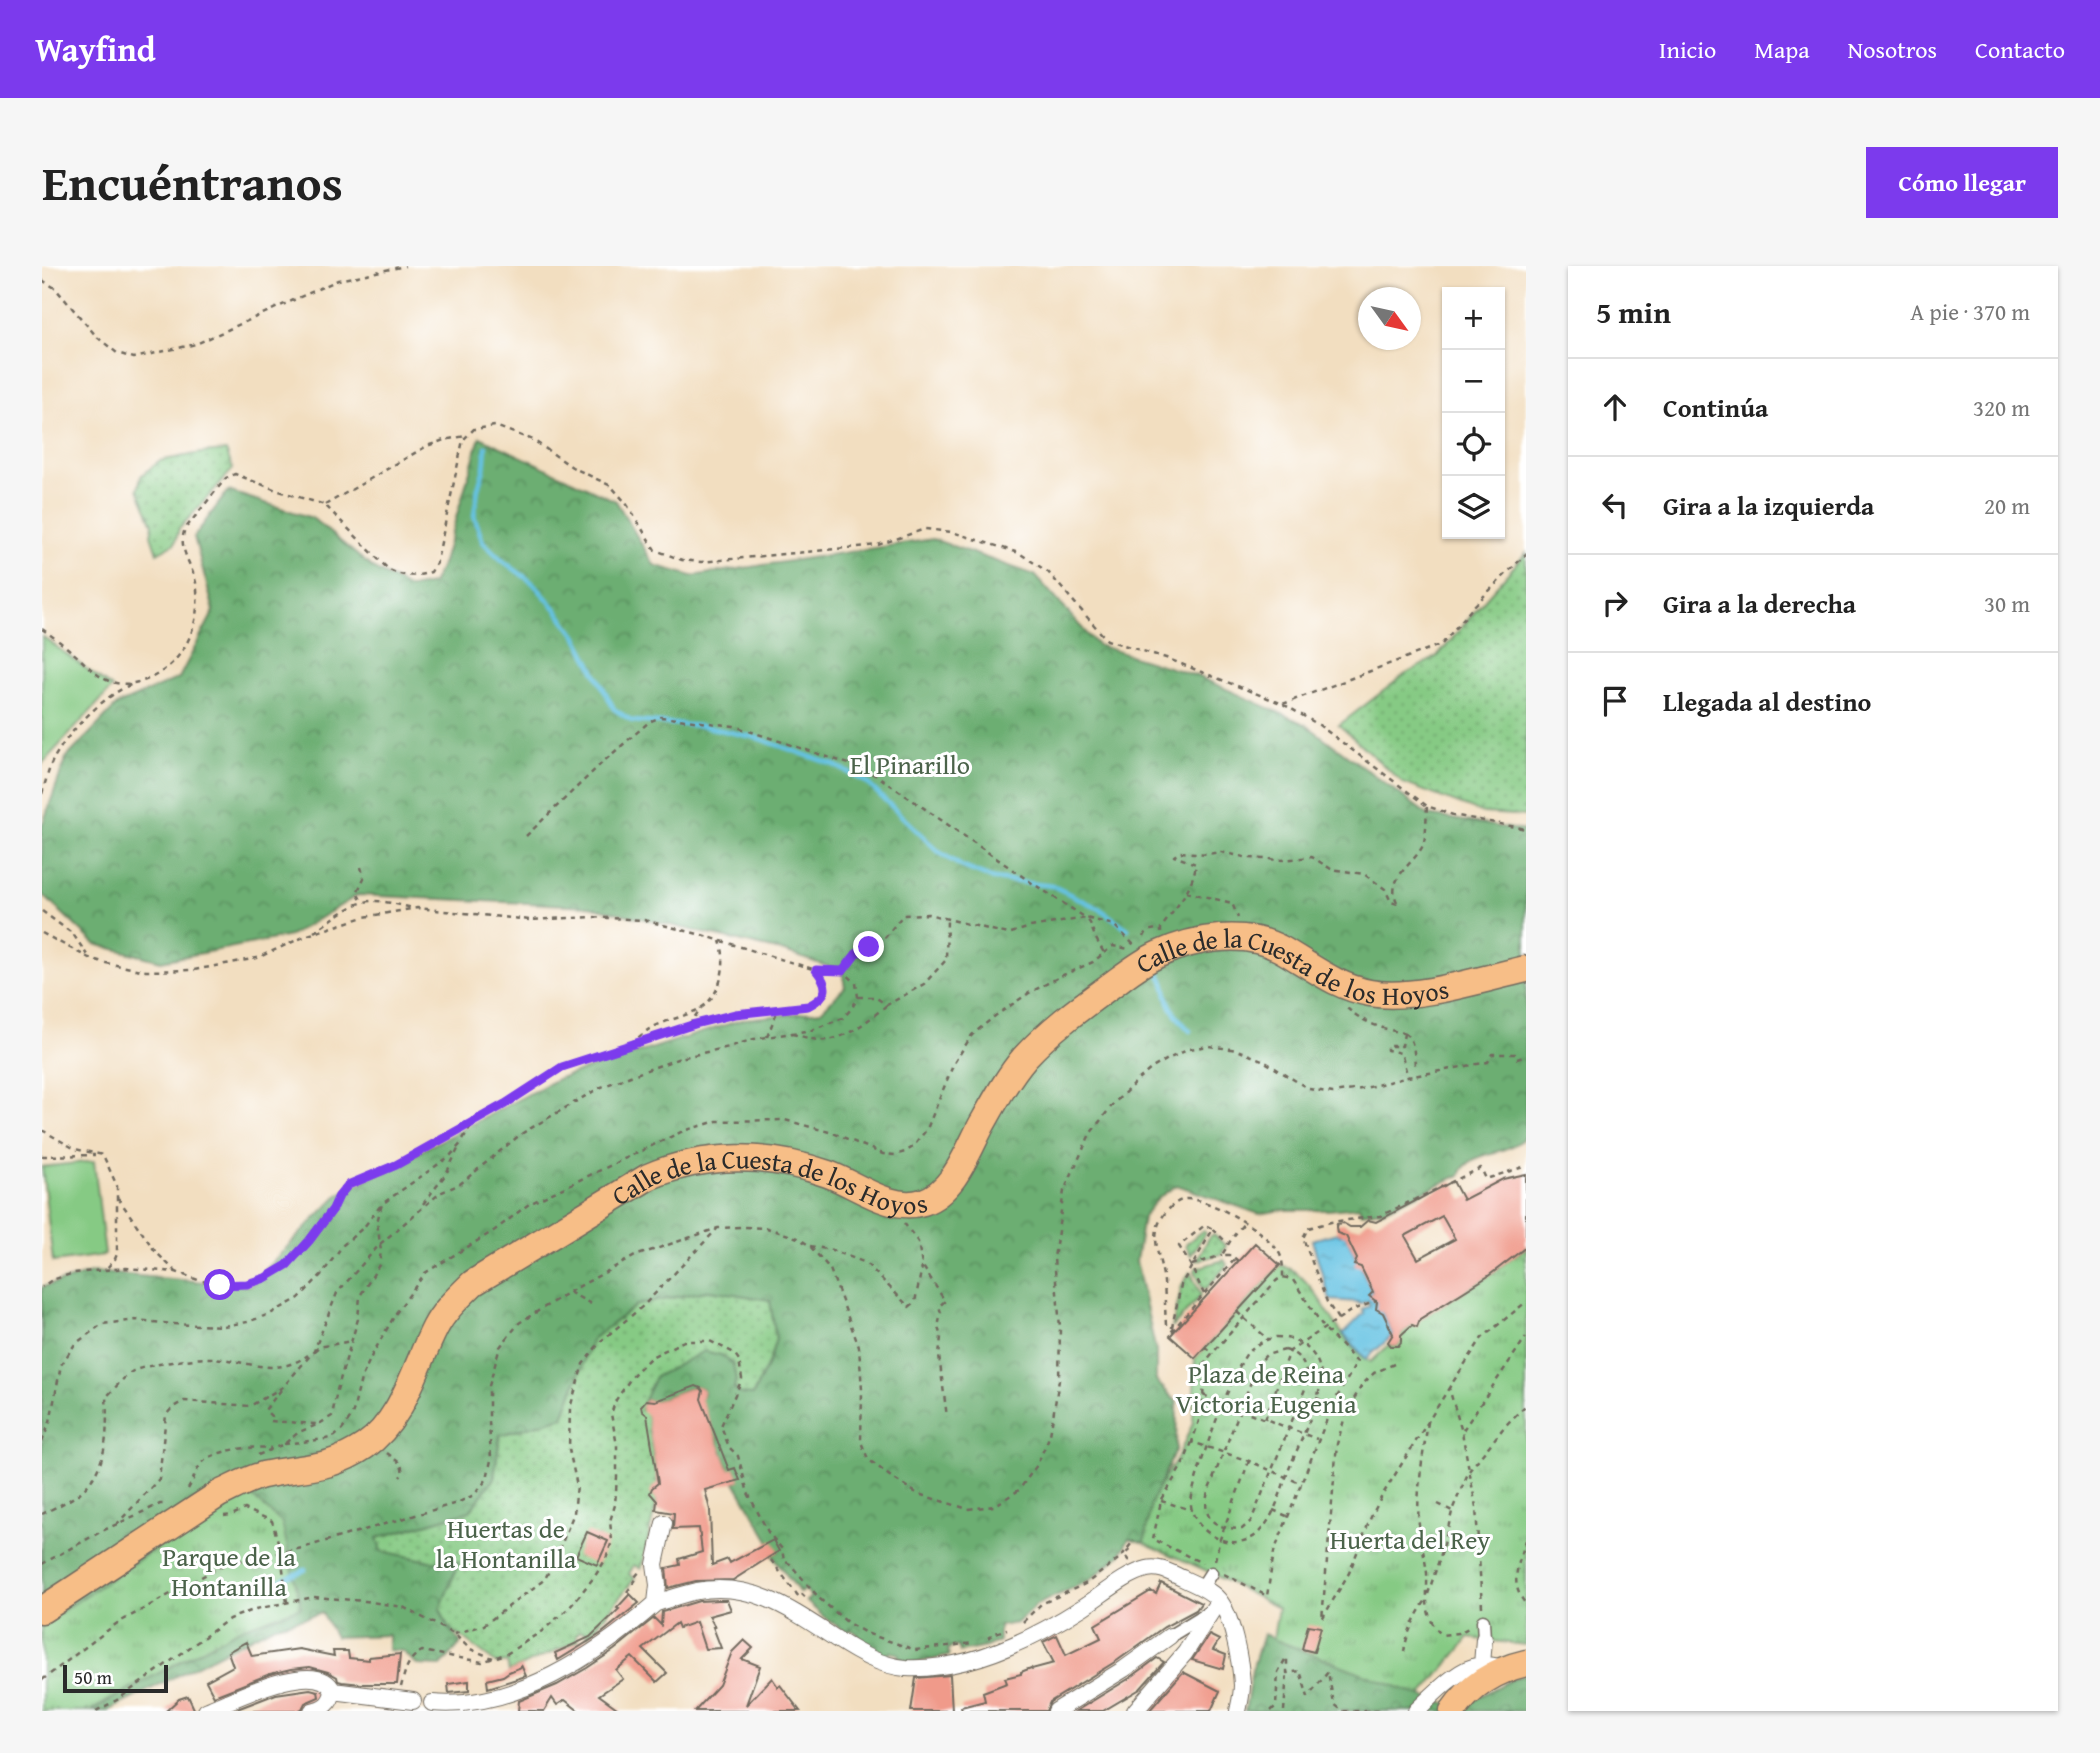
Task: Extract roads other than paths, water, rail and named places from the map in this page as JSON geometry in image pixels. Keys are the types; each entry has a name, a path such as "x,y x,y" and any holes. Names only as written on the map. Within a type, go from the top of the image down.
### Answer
{"main road":[{"name":"Calle de la Cuesta de los Hoyos","path":"42,1610 219,1494 250,1479 339,1461 366,1445 382,1432 396,1412 436,1325 453,1302 473,1283 648,1177 668,1168 706,1159 750,1158 809,1167 901,1204 924,1201 935,1196 954,1175 1000,1092 1025,1058 1064,1020 1140,964 1149,952 1208,940 1247,937 1270,944 1338,984 1386,995 1422,992 1526,969"},
{"path":"1453,1711 1481,1682 1504,1666"}],"street":[{"path":"656,1603 658,1585 655,1564 664,1523"},
{"path":"432,1703 461,1708 520,1691 600,1648 623,1633 656,1603 696,1591 720,1590 758,1595 781,1604 863,1654 891,1666 922,1668 956,1663 1009,1647 1058,1623 1136,1573 1162,1569 1208,1576 1215,1605 1230,1621 1242,1684 1238,1711"},
{"path":"1056,1711 1124,1669 1215,1605"},
{"path":"1135,1711 1185,1653 1215,1605"},
{"path":"1483,1621 1484,1639 1504,1666"},
{"path":"1416,1711 1451,1680 1474,1667 1504,1666"},
{"path":"206,1711 272,1683 296,1678 326,1680 333,1691 332,1699 328,1704 312,1711"},
{"path":"333,1691 406,1699"}],"water":[{"path":"1337,1233 1345,1234 1358,1261 1355,1264 1360,1265 1373,1293 1370,1295 1375,1297 1379,1305 1377,1310 1381,1310 1393,1335 1366,1359 1343,1334 1364,1313 1362,1309 1370,1306 1368,1301 1359,1304 1330,1300 1312,1240"}],"waterway":[{"path":"486,447 474,516 483,542 533,583 555,608 577,637 614,709 632,721 702,726 757,738 834,765 866,782 939,852 961,866 993,879 1053,886 1100,909 1128,929"},
{"path":"1157,969 1171,1006 1190,1031"},
{"path":"261,1579 279,1581 305,1570"}],"park label":[{"name":"El Pinarillo","path":"910,764"},
{"name":"Plaza de Reina Victoria Eugenia","path":"1266,1388"},
{"name":"Huerta del Rey","path":"1410,1539"},
{"name":"Huertas de la Hontanilla","path":"506,1543"},
{"name":"Parque de la Hontanilla","path":"229,1571"}]}
